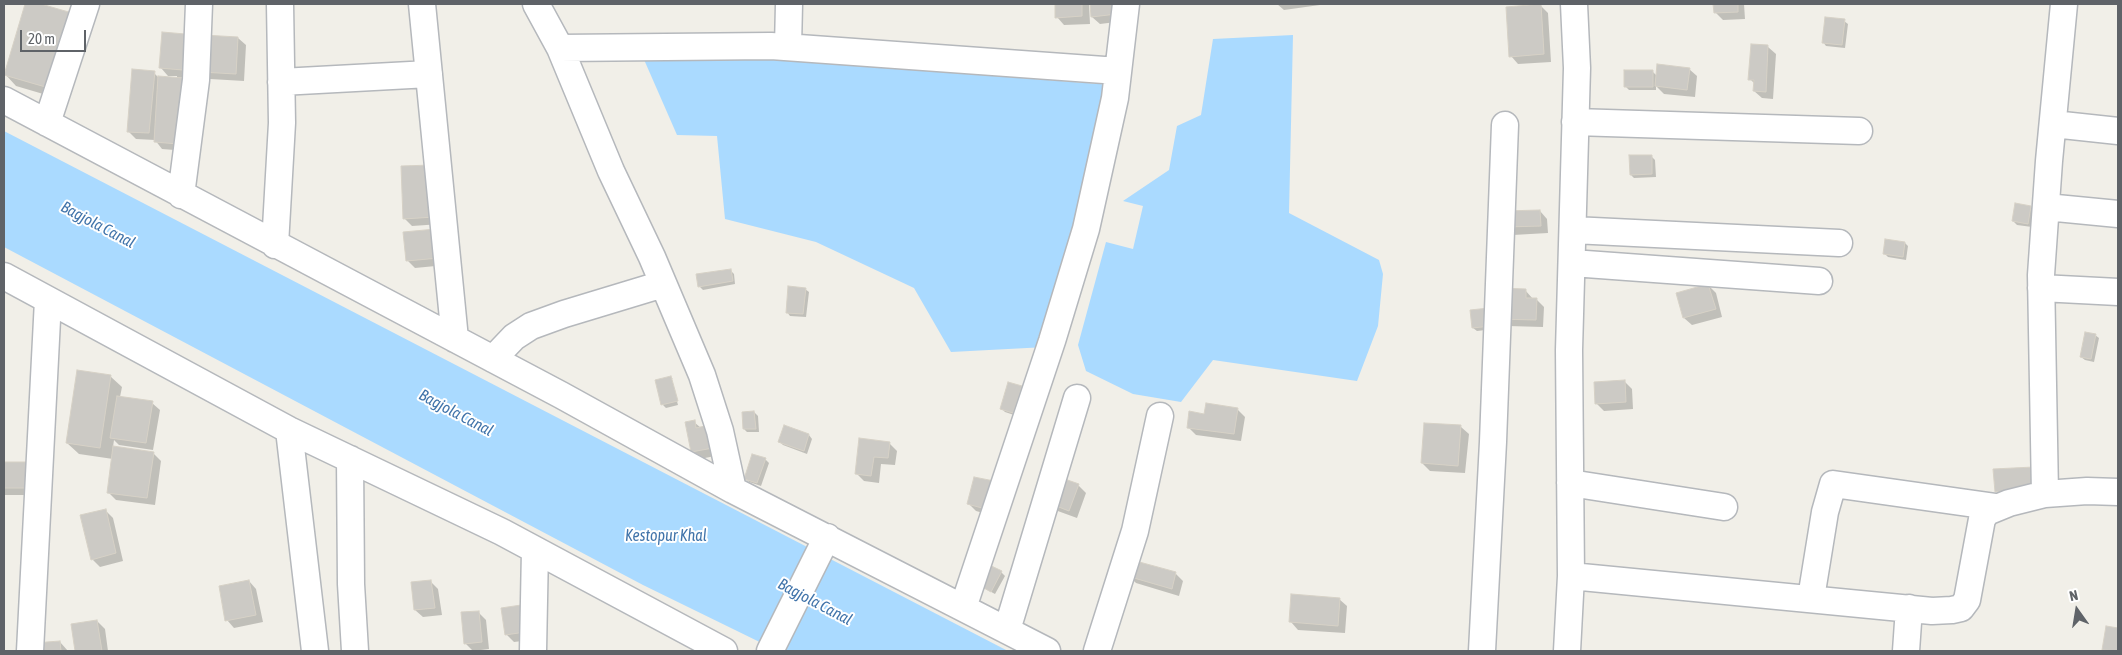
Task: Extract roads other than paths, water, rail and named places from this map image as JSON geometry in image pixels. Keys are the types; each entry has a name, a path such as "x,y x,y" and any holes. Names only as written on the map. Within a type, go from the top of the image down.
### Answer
{"street":[{"path":"47,123 86,4"},
{"path":"181,195 196,80 199,4"},
{"path":"275,245 282,123 280,4"},
{"path":"422,4 455,340"},
{"path":"536,4 560,48 611,171 702,375 720,431 732,490"},
{"path":"788,48 789,4"},
{"path":"963,608 1052,341 1086,229 1115,98 1126,4"},
{"path":"1567,651 1571,576 1569,350 1577,68 1574,4"},
{"path":"2045,494 2041,288 2046,207 2064,4"},
{"path":"560,48 640,46 788,48 1118,71"},
{"path":"281,82 429,74"},
{"path":"4,100 493,359 732,490 1047,651"},
{"path":"1575,122 1859,131"},
{"path":"2053,124 2118,131"},
{"path":"1482,651 1506,125"},
{"path":"2046,207 2118,214"},
{"path":"1572,230 1839,243"},
{"path":"1572,263 1819,281"},
{"path":"4,276 289,430 502,532 716,649"},
{"path":"493,359 514,337 532,326 564,314 663,284"},
{"path":"2041,288 2118,292"},
{"path":"30,651 48,300"},
{"path":"1007,630 1078,398"},
{"path":"1097,651 1135,531 1160,416"},
{"path":"289,430 315,651"},
{"path":"350,460 351,584 355,651"},
{"path":"1570,483 1724,507"},
{"path":"1811,598 1825,512 1833,484 1996,507"},
{"path":"1571,576 1932,611 1961,608 1967,600 1982,519 1987,512 1996,507 2045,494 2088,491 2118,492"},
{"path":"772,646 826,538"},
{"path":"533,651 535,550"},
{"path":"1906,651 1909,608"}],"water":[{"path":"1293,35 1289,213 1379,260 1383,274 1378,326 1357,381 1213,360 1181,402 1133,394 1086,371 1078,345 1106,242 1133,249 1143,206 1123,201 1169,170 1177,126 1201,115 1213,39"},
{"path":"642,55 750,57 1112,85 1046,347 951,352 914,288 816,242 725,219 717,136 677,135"},
{"name":"Kestopur Khal","path":"4,131 1008,651 778,651 643,585 4,247"}],"water label":[{"name":"Bagjola Canal","path":"98,225"},
{"name":"Bagjola Canal","path":"456,413"},
{"name":"Bagjola Canal","path":"815,602"}]}
